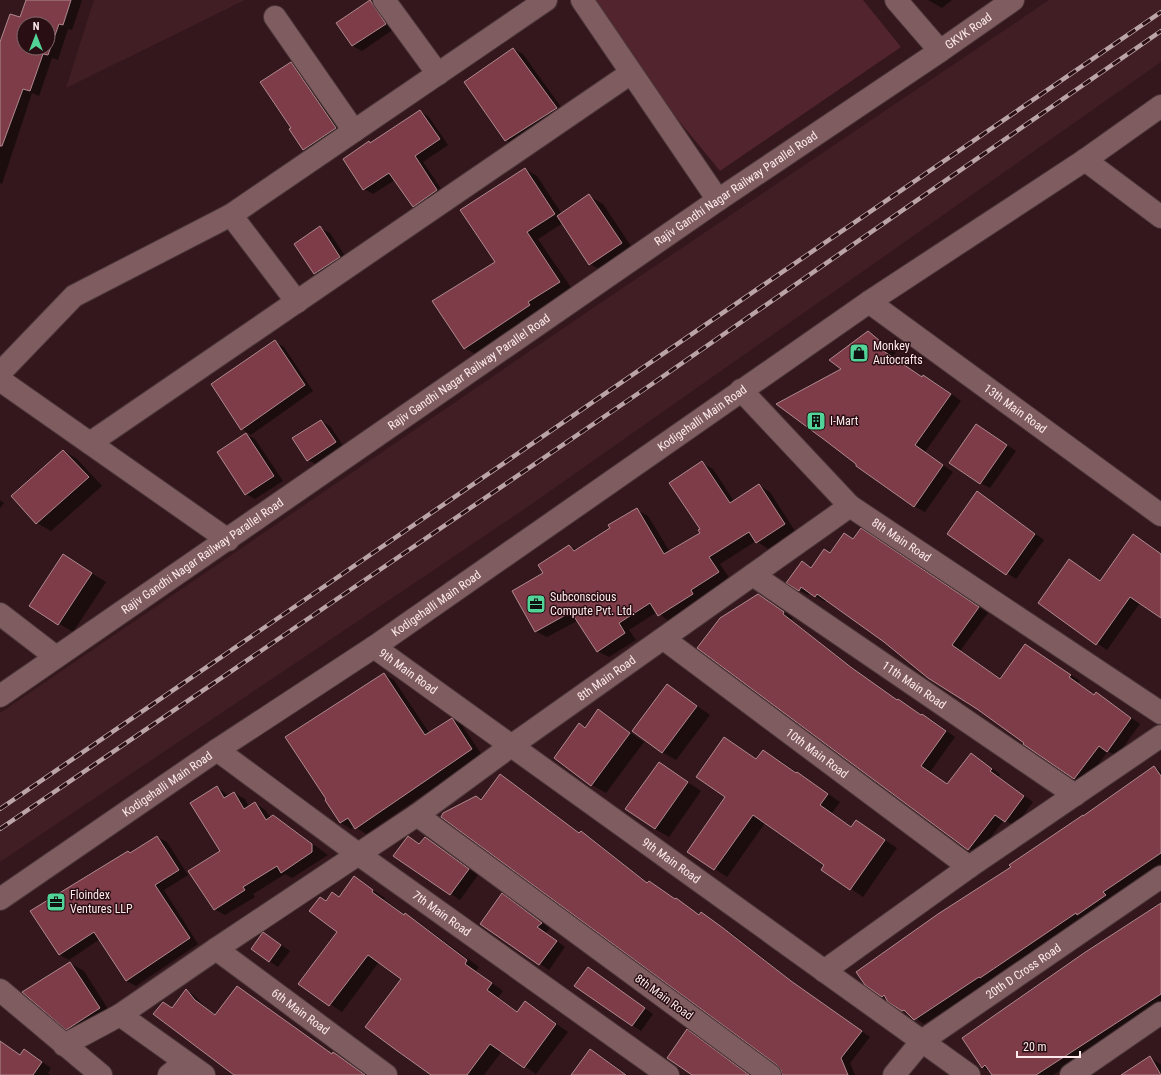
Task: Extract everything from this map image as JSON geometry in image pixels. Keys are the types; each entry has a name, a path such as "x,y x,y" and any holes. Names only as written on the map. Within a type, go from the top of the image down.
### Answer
{"street":[{"path":"384,0 438,74"},
{"path":"0,373 74,296 231,215 546,0"},
{"path":"582,0 718,200"},
{"name":"GKVK Road","path":"896,0 940,51 1013,0"},
{"path":"275,17 354,131"},
{"name":"Rajiv Gandhi Nagar Railway Parallel Road","path":"0,696 228,540 718,200 940,51"},
{"path":"90,443 631,73"},
{"name":"Kodigehalli Main Road","path":"0,898 217,750 374,647 869,302 1085,160 1161,106"},
{"path":"1085,160 1161,217"},
{"path":"231,215 297,302"},
{"name":"13th Main Road","path":"869,302 1161,515"},
{"path":"0,380 228,540"},
{"path":"741,390 850,506"},
{"name":"8th Main Road","path":"770,1075 417,815 511,746 850,506 1161,713"},
{"name":"11th Main Road","path":"753,575 1075,795"},
{"path":"0,614 56,657"},
{"name":"10th Main Road","path":"664,639 969,867"},
{"name":"9th Main Road","path":"374,647 969,1075"},
{"path":"824,971 969,867 1161,736"},
{"name":"7th Main Road","path":"217,750 358,854 668,1075"},
{"path":"64,1045 120,1015 417,815"},
{"name":"20th D Cross Road","path":"894,1075 922,1041 1161,877"},
{"name":"6th Main Road","path":"216,949 386,1075"},
{"path":"0,990 101,1075"},
{"path":"1071,1075 1161,1013"},
{"path":"120,1015 177,1068 204,1075"}],"shaded area":[{"path":"94,0 245,0 66,88"},
{"path":"593,0 863,0 901,47 720,171 665,104"},
{"path":"1049,0 1161,0 1161,62 526,508 0,862 0,713 596,306"}],"building":[{"path":"26,0 71,0 63,25 59,24 56,32 56,16 20,16"},
{"path":"370,0 386,24 352,46 336,23"},
{"path":"10,14 17,16 16,56 42,56 30,91 23,89 2,146 0,146 0,42"},
{"path":"513,48 557,108 505,141 464,82"},
{"path":"291,62 336,128 303,150 289,129 291,128 260,82"},
{"path":"420,110 440,139 415,156 437,190 413,207 389,173 363,190 343,159 369,141 370,143"},
{"path":"525,168 555,214 527,232 560,282 528,302 530,305 464,349 432,301 495,262 460,210"},
{"path":"589,194 622,243 589,265 557,216"},
{"path":"320,226 340,257 314,274 294,244"},
{"path":"868,331 886,346 882,350 922,377 923,375 951,394 915,445 943,465 914,507 856,466 856,464 776,404 841,369 829,360"},
{"path":"275,340 305,385 241,430 211,384"},
{"path":"321,420 336,442 307,461 292,438"},
{"path":"976,424 1007,445 980,484 949,463"},
{"path":"246,433 274,476 245,495 217,452"},
{"path":"63,450 89,477 36,524 11,496"},
{"path":"702,461 730,503 759,484 785,524 756,543 749,532 709,557 719,572 691,590 693,594 658,616 650,603 619,623 625,633 597,652 571,612 535,632 512,591 543,573 538,565 569,545 574,551 610,528 608,525 637,508 664,554 700,533 698,530 700,529 669,483"},
{"path":"977,491 1035,534 1006,575 947,534"},
{"path":"861,528 979,607 952,645 1000,679 1025,644 1071,675 1069,677 1094,695 1096,692 1131,718 1107,752 1099,746 1074,779 1023,744 1024,743 977,709 928,678 884,642 817,594 815,597 801,587 799,591 786,583 802,561 811,568 824,549 830,553 844,533 853,539"},
{"path":"1133,534 1161,554 1161,618 1130,597 1096,645 1038,603 1069,559 1100,581"},
{"path":"63,554 92,573 58,625 29,606"},
{"path":"758,594 784,612 783,614 852,668 897,700 898,699 921,715 922,714 946,731 921,766 947,784 971,753 992,769 990,771 1024,796 1005,822 995,815 968,850 697,648 720,618"},
{"path":"384,673 425,735 452,718 472,749 355,829 348,818 340,823 285,737"},
{"path":"667,684 697,706 662,753 632,731"},
{"path":"598,709 630,733 591,786 554,758 579,723 585,728"},
{"path":"724,737 756,759 763,750 828,794 820,805 851,827 856,820 885,840 850,890 821,870 824,865 753,815 714,870 687,852 725,797 696,777"},
{"path":"659,762 688,782 655,829 625,809"},
{"path":"1154,766 1161,776 1161,853 1103,892 1106,895 1077,915 1076,913 980,978 979,977 914,1020 904,1010 902,1011 888,1002 884,995 882,997 865,985 856,972 938,914 1011,867 1009,865 1083,816"},
{"path":"500,774 579,833 581,831 647,883 649,881 699,915 701,912 791,981 862,1031 841,1058 848,1075 782,1075 781,1070 777,1065 441,817 443,813 476,796 481,800"},
{"path":"217,786 224,798 234,792 244,809 255,802 266,820 273,815 312,844 312,852 281,873 277,866 243,887 245,890 214,910 188,871 220,851 190,803"},
{"path":"157,836 179,870 155,885 190,938 126,981 94,932 59,955 30,911 128,851 130,853"},
{"path":"408,836 419,844 425,837 469,869 450,895 393,856"},
{"path":"354,876 373,890 372,892 404,915 405,913 467,960 465,964 492,983 487,990 517,1012 525,1001 556,1024 524,1068 490,1044 467,1075 431,1075 396,1050 365,1027 401,979 368,955 329,1006 298,984 337,932 309,911 320,897 326,901 332,892 339,897"},
{"path":"502,893 542,923 537,927 557,941 539,965 480,924"},
{"path":"1161,903 1161,994 1036,1075 992,1075 985,1065 982,1068 962,1038 1084,953"},
{"path":"263,932 281,945 269,962 251,949"},
{"path":"70,962 100,1008 66,1030 22,992"},
{"path":"588,967 645,1008 632,1026 574,986"},
{"path":"237,986 332,1054 333,1052 365,1075 234,1075 153,1014 163,1002 172,1008 186,989 195,1000 215,1015"},
{"path":"687,1029 749,1075 692,1075 667,1058"},
{"path":"0,1041 20,1055 24,1049 42,1062 33,1075 0,1075"},
{"path":"590,1049 626,1075 571,1075"},
{"path":"1150,1056 1161,1075 1121,1075"}],"railway":[{"path":"0,809 1161,12"},
{"path":"0,829 652,384 1161,31"}],"place":[{"name":"Monkey Autocrafts","path":"859,353"},
{"name":"I-Mart","path":"816,421"},
{"name":"Subconscious Compute Pvt. Ltd.","path":"536,604"},
{"name":"Floindex Ventures LLP","path":"56,902"}]}
